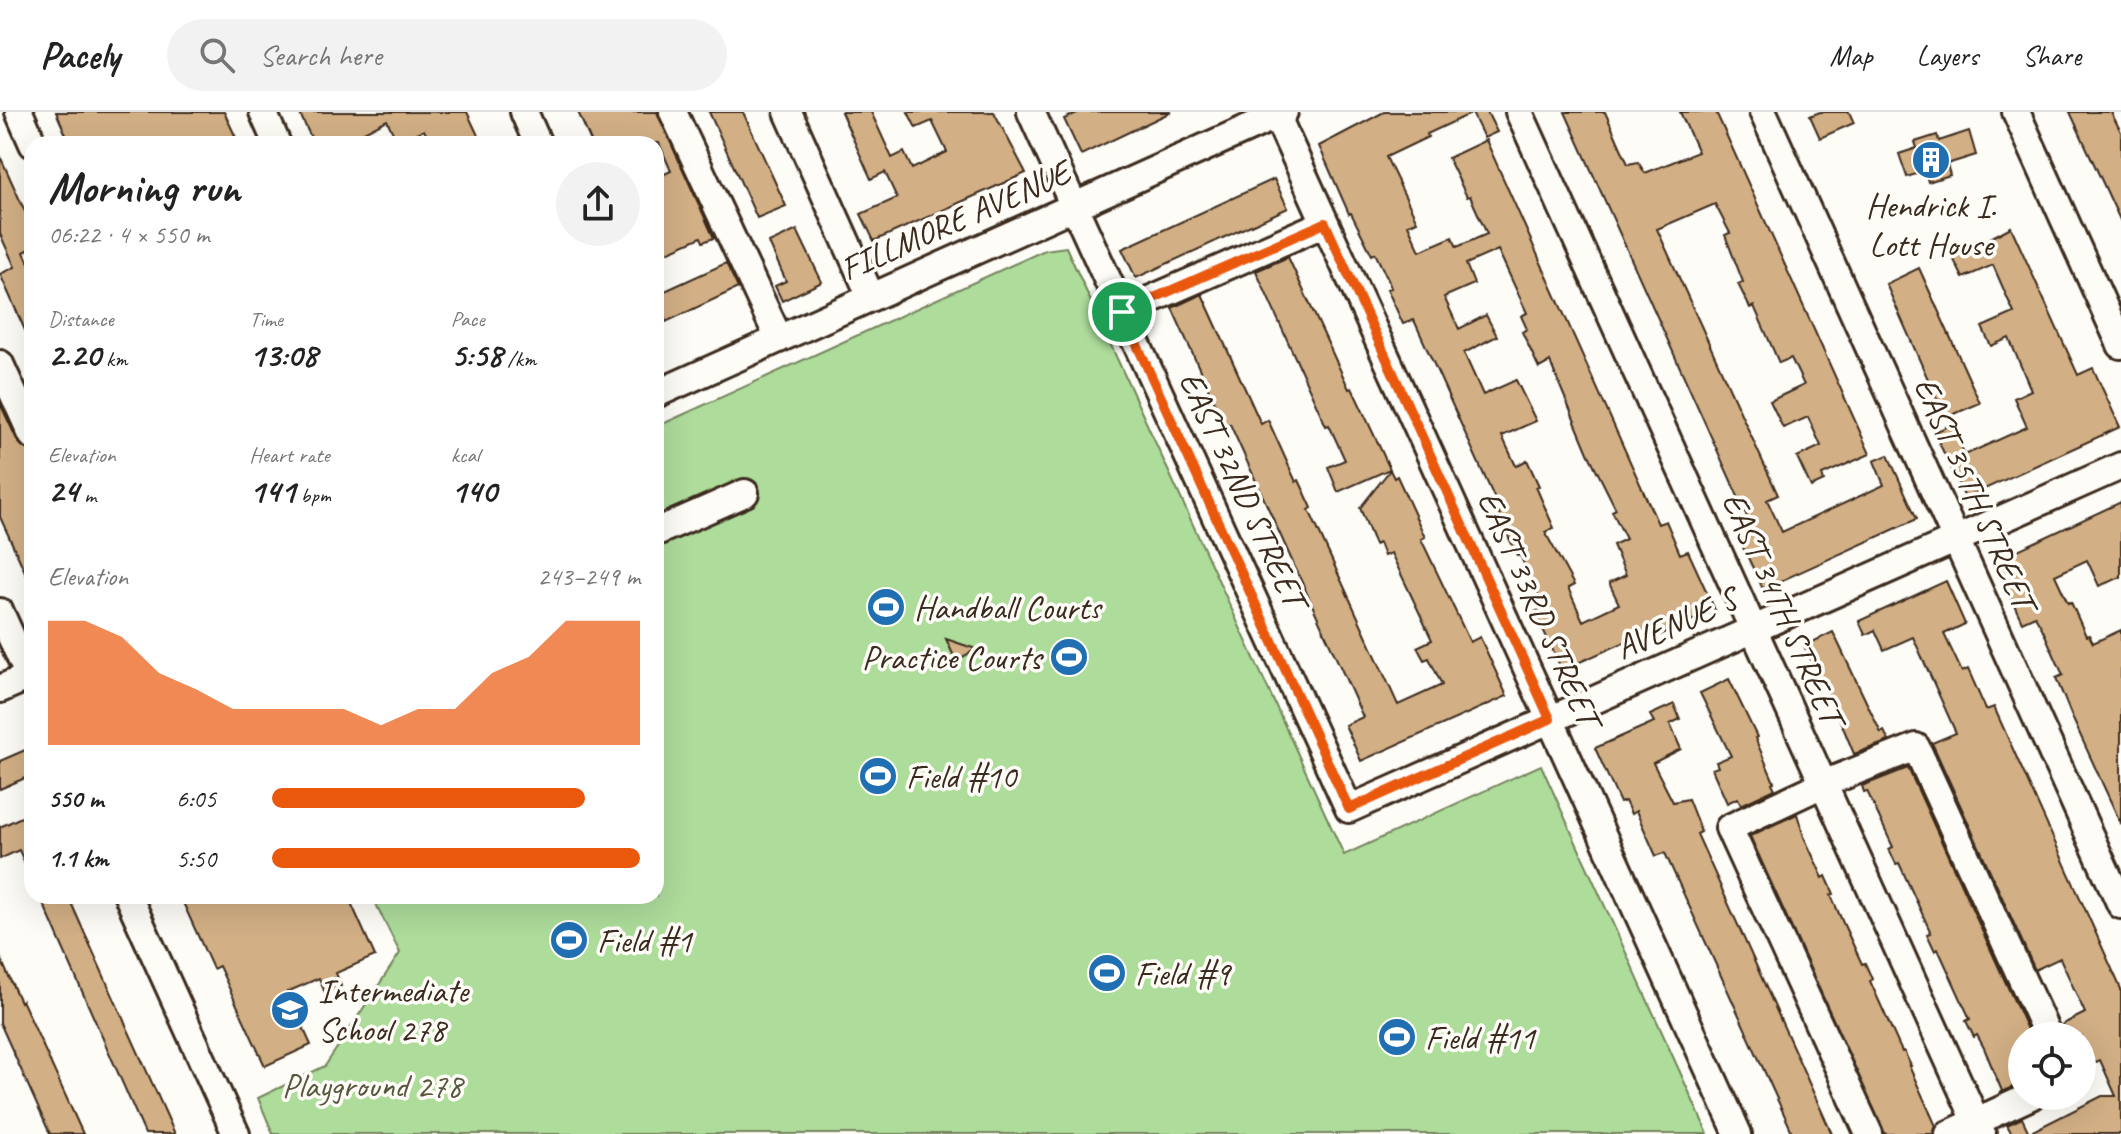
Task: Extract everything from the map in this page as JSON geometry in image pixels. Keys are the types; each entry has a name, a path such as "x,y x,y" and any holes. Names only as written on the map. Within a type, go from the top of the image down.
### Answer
{"street":[{"path":"19,112 30,136"},
{"path":"263,112 274,136"},
{"path":"524,112 534,136"},
{"path":"673,112 779,339"},
{"path":"788,112 871,297"},
{"name":"EAST 32ND STREET","path":"1031,112 1349,809"},
{"name":"EAST 34TH STREET","path":"1519,112 1979,1130"},
{"name":"EAST 35TH STREET","path":"1763,112 2121,905"},
{"path":"2016,112 2121,345"},
{"name":"FILLMORE AVENUE","path":"664,390 1278,113"},
{"name":"EAST 33RD STREET","path":"1278,113 1738,1134"},
{"path":"1122,312 1325,223"},
{"path":"0,364 24,417"},
{"name":"AVENUE S","path":"1349,809 2121,466"},
{"path":"664,528 745,493"},
{"path":"0,612 24,663"},
{"path":"0,689 24,680"},
{"path":"1869,1134 1729,828 1823,784 1916,747 2042,1022"},
{"path":"132,904 236,1134"},
{"path":"1949,1134 1979,1130 2010,1110"}],"green space":[{"name":"Playground 278","path":"1066,247 1344,855 1541,765 1708,1134 273,1134 258,1098 325,1066 400,953 376,904 664,904 664,423 1045,250"}],"building":[{"path":"56,112 224,112 235,136 66,136"},
{"path":"299,112 467,112 478,136 427,136 424,130 410,136 394,136 387,120 361,136 310,136"},
{"path":"578,112 657,112 714,238 703,242 701,237 664,253 664,174 671,171 664,155 664,136 588,136"},
{"path":"709,112 743,112 786,206 757,218"},
{"path":"841,112 871,112 892,158 904,152 912,169 947,152 932,121 916,128 908,112 994,112 1026,173 874,241 861,214 897,198 885,172 871,179"},
{"path":"1079,112 1171,112 1081,155 1064,119"},
{"path":"1384,112 1487,112 1497,132 1484,138 1472,113 1386,157 1417,221 1408,225 1420,251 1452,237 1457,247 1487,234 1448,158 1486,140 1658,524 1666,521 1680,554 1688,551 1715,610 1638,645 1634,638 1562,670 1535,612 1544,608 1508,536 1498,506 1414,320 1403,324 1387,289 1391,288 1388,280 1375,253 1372,255 1349,214 1319,146","holes":["1498,250 1527,313 1521,316 1527,329 1522,332 1539,368 1550,362 1588,453 1616,509 1612,511 1626,539 1613,545 1626,575 1609,583 1619,604 1583,621 1568,588 1574,585 1545,532 1554,528 1536,487 1539,486 1527,460 1516,466 1502,436 1536,421 1516,380 1483,395 1464,353 1497,336 1486,315 1459,329 1444,297 1474,284 1466,264"]},
{"path":"1565,112 1605,112 1628,164 1638,162 1645,173 1698,152 1680,112 1716,112 1870,454 1822,475 1824,481 1811,487 1797,457 1821,446 1808,417 1783,428 1770,401 1804,385 1791,358 1779,363 1754,306 1750,308 1738,284 1743,282 1725,235 1730,233 1715,204 1657,229 1778,495 1767,500 1782,532 1884,485 1874,461 1888,455 1917,519 1763,589 1739,539 1754,532"},
{"path":"1820,112 1849,112 1854,123 1820,138 1810,116"},
{"path":"2070,112 2111,112 2121,132 2121,222"},
{"name":"Hendrick I. Lott House","path":"1969,131 1976,155 1947,164 1950,175 1928,182 1925,171 1907,177 1899,154 1917,148 1915,142 1937,135 1939,141"},
{"path":"0,156 24,209 24,328 0,274 15,267 0,234"},
{"path":"1274,179 1288,208 1136,278 1122,249"},
{"path":"2011,227 2078,375 2093,368 2120,427 1965,498 1934,432 1951,425 1965,455 2027,427 2014,398 2031,390 2009,338 1991,346 1982,327 2014,313 1993,265 1963,278 1953,258"},
{"path":"797,230 822,282 782,301 775,286 786,281 769,243"},
{"path":"1288,257 1390,469 1338,492 1328,467 1345,460 1329,425 1326,426 1256,271"},
{"path":"726,263 738,288 666,322 664,291"},
{"path":"1919,268 1980,403 1945,418 1886,284"},
{"path":"1202,294 1261,424 1268,420 1296,482 1299,480 1312,508 1309,510 1398,705 1442,685 1429,658 1424,660 1417,647 1432,640 1420,614 1391,553 1384,556 1379,543 1375,545 1360,508 1390,470 1394,478 1397,476 1425,537 1421,539 1470,642 1480,637 1507,696 1361,761 1345,725 1363,717 1230,424 1225,426 1172,308"},
{"path":"0,403 18,442 24,446 24,570 0,517"},
{"path":"2121,502 2121,577 2099,586 2087,560 2055,575 2086,636 2089,635 2093,643 2121,630 2121,824 2056,678 2063,675 2042,628 2035,616 2022,622 1994,561"},
{"path":"1946,581 1965,624 1944,634 1962,672 1968,669 1986,710 1994,707 2121,989 2121,1134 2012,1134 2007,1125 2022,1118 2029,1133 2074,1110 2096,1110 2096,1099 2102,1096 2116,1096 2100,1060 2096,1062 2096,1022 2067,1022 2085,1013 2060,958 2035,970 1932,743 1956,733 1913,637 1884,650 1875,630 1865,635 1859,621"},
{"path":"1833,632 1881,733 1884,731 1889,741 1854,754 1804,646"},
{"path":"946,639 976,649 956,661"},
{"path":"1729,679 1757,737 1775,789 1741,805 1738,798 1727,803 1712,769 1718,767 1716,762 1731,756 1700,693"},
{"path":"1674,704 1680,719 1670,724 1681,749 1653,763 1673,802 1688,799 1701,832 1697,834 1832,1134 1793,1134 1665,853 1656,856 1636,811 1631,814 1625,801 1620,803 1595,748 1654,722 1650,715"},
{"path":"24,750 24,778 0,789 0,761"},
{"path":"1908,768 2024,1022 2008,1022 2008,1089 1999,1093 2002,1091 1984,1048 1966,1021 1970,1019 1938,949 1935,951 1927,934 1931,933 1899,863 1896,864 1889,849 1893,847 1867,791 1864,792 1862,786"},
{"path":"1797,814 1804,837 1823,878 1826,876 1843,923 1862,964 1865,963 1872,979 1870,981 1911,1066 1936,1126 1933,1134 1885,1134 1750,836"},
{"path":"24,816 24,861 19,850 0,859 0,827"},
{"path":"44,904 72,904 175,1134 145,1134"},
{"path":"184,904 352,904 375,956 336,973 341,986 325,993 319,978 287,992 311,1045 265,1066 219,966 213,969"},
{"path":"0,957 83,1134 50,1134 0,1023"}],"place":[{"name":"Hendrick I. Lott House","path":"1931,160"},
{"name":"Handball Courts","path":"886,607"},
{"name":"Practice Courts","path":"1069,657"},
{"name":"Field #10","path":"878,776"},
{"name":"Field #1","path":"569,940"},
{"name":"Field #9","path":"1107,973"},
{"name":"Intermediate School 278","path":"290,1010"},
{"name":"Field #11","path":"1397,1037"}],"route":[{"path":"1325,223 1550,719 1349,809 1122,312 1325,223"}]}
